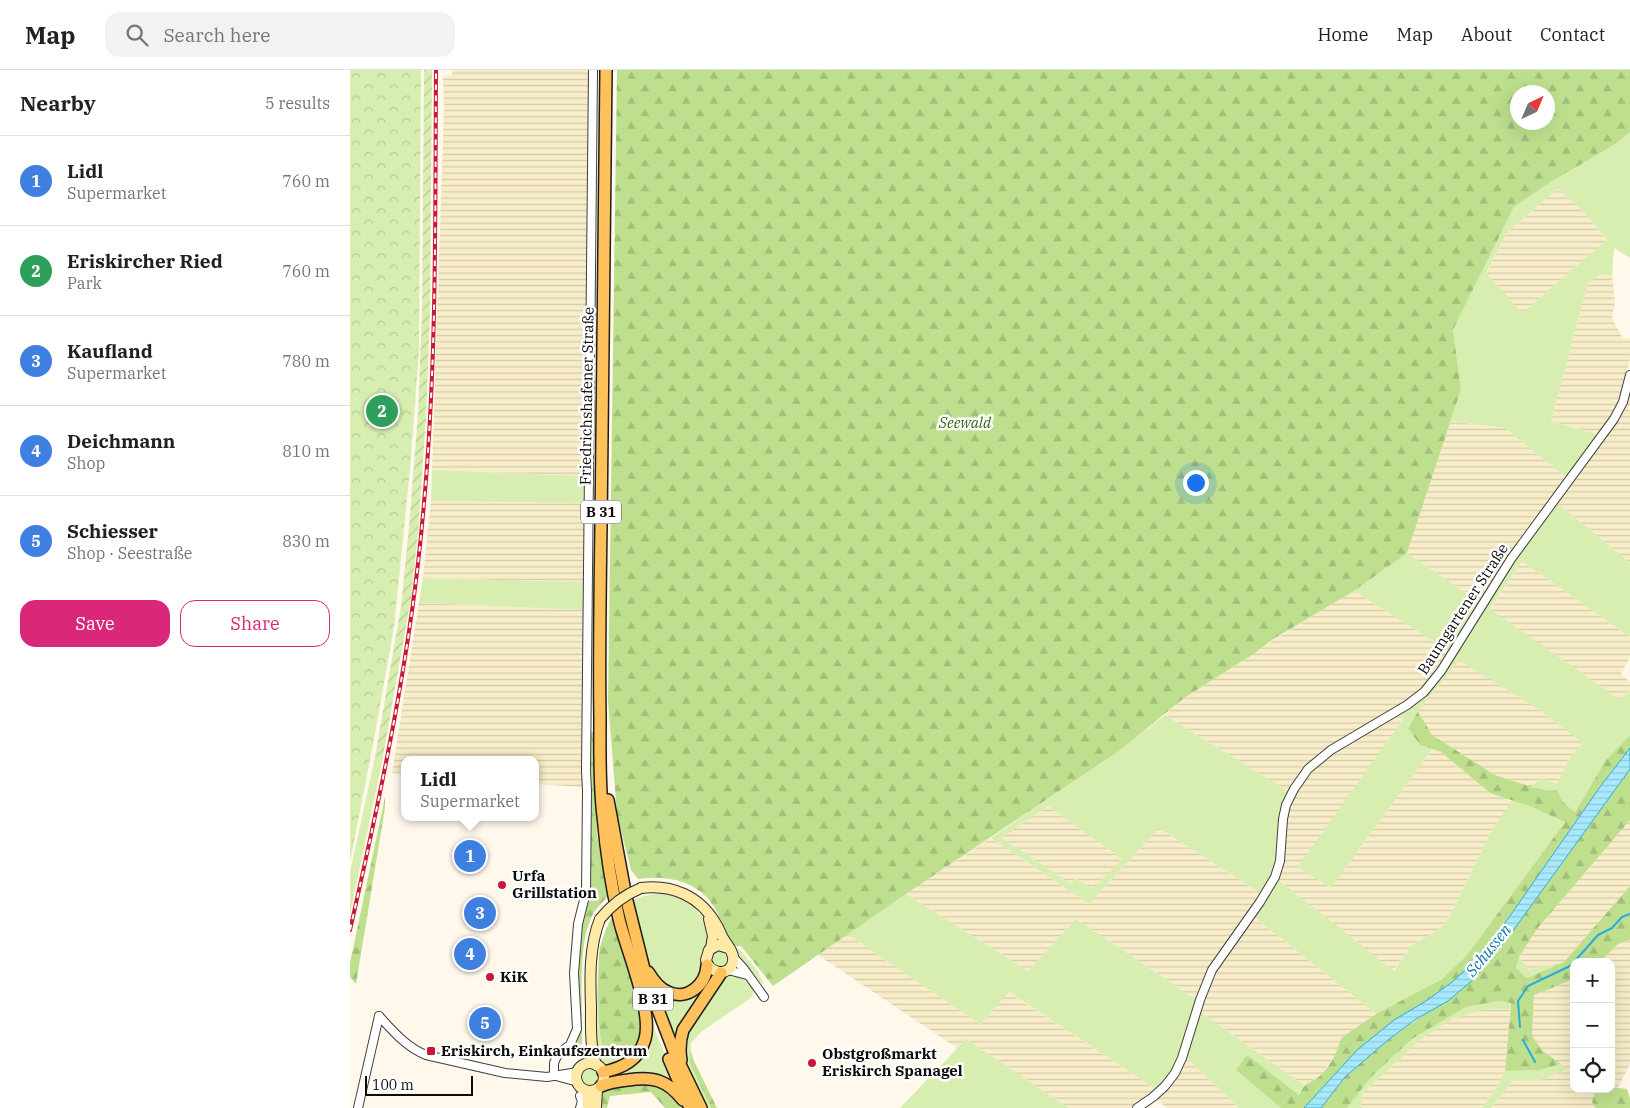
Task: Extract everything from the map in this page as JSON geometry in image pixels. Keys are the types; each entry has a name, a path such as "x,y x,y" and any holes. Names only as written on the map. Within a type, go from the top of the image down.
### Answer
{"main road":[{"name":"Friedrichshafener Straße","path":"600,753 599,643 606,70"},
{"name":"B 31","path":"600,753 626,897 647,981 675,1054 701,1108"},
{"name":"B 31","path":"600,753 602,804 610,874 620,922 640,988 689,1108"},
{"path":"637,941 651,978 668,993 676,995 692,992 705,977 707,965"},
{"path":"690,1085 680,1058 680,1039 692,1016 725,971"},
{"path":"595,1067 622,1067 634,1059 641,1049 646,1029 640,988"},
{"path":"591,1090 608,1083 650,1078 663,1082 675,1090 689,1108"}],"street":[{"path":"554,1076 554,1063 558,1054 570,1045 578,1029 574,997 574,973 578,924 586,892 588,514 594,70"},
{"name":"Baumgartener Straße","path":"1137,1108 1165,1086 1175,1073 1182,1058 1200,1000 1212,970 1260,902 1275,877 1280,861 1286,805 1294,789 1308,769 1331,750 1407,705 1424,692 1441,672 1511,559 1614,419 1623,402 1630,375"},
{"path":"580,1108 582,1101 604,1078 595,1067 591,1049 590,978 594,940 600,919 615,902 641,888 659,887 676,890 691,897 706,910 718,926 731,953 732,965 725,971"},
{"path":"706,910 713,936 711,948 706,955 707,965 713,971 747,975"},
{"path":"711,948 721,945 731,953 764,997"},
{"path":"358,1108 379,1016 402,1040 415,1050 426,1055 505,1073 547,1077 578,1072"},
{"path":"591,1090 580,1087 576,1078 582,1067 595,1067"},
{"path":"554,1076 578,1082"},
{"path":"588,1108 591,1090"},
{"path":"591,1090 596,1108"}],"shaded area":[{"path":"452,70 591,70 585,476 432,470 444,111 443,78 452,74"},
{"path":"1557,189 1571,198 1582,209 1607,240 1522,313 1486,274 1507,233"},
{"path":"1600,275 1612,275 1615,301 1612,318 1622,337 1630,339 1630,358 1622,399 1615,414 1599,435 1551,421 1588,283"},
{"path":"1630,385 1630,563 1556,502 1624,408"},
{"path":"1451,421 1505,428 1568,479 1480,603 1407,553"},
{"path":"431,501 584,503 584,582 423,578"},
{"path":"1522,561 1630,637 1630,657 1621,674 1630,682 1630,690 1620,700 1490,610"},
{"path":"1354,591 1451,652 1438,671 1421,690 1407,701 1335,745 1289,792 1165,715 1184,698"},
{"path":"419,603 584,610 583,787 539,784 539,756 401,756 401,774 392,773"},
{"path":"1459,659 1535,707 1585,744 1565,767 1557,785 1540,778 1532,787 1495,775 1432,735 1418,711"},
{"path":"1399,713 1403,719 1299,867 1331,888 1432,749 1441,752 1490,793 1512,800 1488,837 1452,912 1441,928 1411,946 1393,971 1277,879 1285,859 1284,827 1290,803 1304,780 1317,766 1339,748"},
{"path":"1048,806 1122,859 1093,890 1076,878 1071,884 1001,838"},
{"path":"1630,820 1630,886 1564,962 1528,970 1519,957 1537,929"},
{"path":"1159,828 1262,894 1197,1000 1076,919 1028,971 906,894 991,838 1089,904"},
{"path":"1253,916 1376,1014 1341,1038 1339,1050 1321,1075 1304,1085 1199,1011 1216,969"},
{"path":"847,934 980,1024 1008,992 1157,1090 1131,1108 1069,1108 966,1039 957,1048 818,955"},
{"path":"1630,940 1630,1064 1618,1087 1615,1087 1615,958 1604,958 1618,944"},
{"path":"1570,981 1570,1093 1595,1093 1592,1102 1595,1108 1491,1108 1512,1081 1545,1079 1566,1068 1543,1051 1532,1036 1534,995"},
{"path":"1510,1009 1505,1071 1482,1108 1361,1108 1362,1094 1420,1040 1452,1018 1482,1010"},
{"path":"1186,1057 1239,1108 1166,1108 1157,1098"}],"green space":[{"path":"350,70 421,70 419,352 410,469 394,627 350,862"},
{"path":"424,70 432,70 430,312 426,416 418,533 411,598 382,762 375,757 401,607 418,414 422,312"},
{"name":"Seewald","path":"617,70 1630,70 1630,132 1614,145 1549,183 1514,207 1453,330 1461,390 1407,553 1354,591 1272,640 1184,698 1122,749 773,986 741,946 734,946 712,904 697,889 689,884 669,879 638,879 631,870 617,814 608,701"},
{"path":"1630,132 1630,258 1614,248 1612,275 1600,275 1588,283 1551,421 1599,435 1568,479 1505,428 1451,421 1461,390 1453,330 1514,207 1549,183 1614,145","holes":["1557,189 1584,213 1607,240 1522,313 1486,273 1507,233"]},
{"path":"432,470 585,476 584,503 431,501"},
{"path":"1556,502 1630,563 1630,637 1522,561 1490,609 1620,700 1630,690 1630,735 1606,760 1575,812 1563,802 1557,790 1551,791 1532,787 1540,778 1557,784 1571,756 1584,744 1535,707 1459,660 1418,711 1408,727 1420,745 1432,749 1331,888 1298,867 1403,719 1399,713 1417,702 1428,692 1516,558"},
{"path":"1407,553 1480,603 1451,652 1354,591"},
{"path":"423,578 584,582 584,610 419,603"},
{"path":"1418,711 1432,735 1495,775 1532,787 1551,791 1557,790 1563,802 1575,812 1606,760 1630,735 1630,748 1600,787 1498,933 1471,965 1452,982 1357,1050 1304,1108 1281,1108 1236,1070 1247,1055 1299,1095 1307,1084 1322,1074 1328,1066 1341,1038 1376,1014 1442,979 1467,955 1565,822 1529,806 1490,793 1441,752 1420,745 1408,728"},
{"path":"1165,715 1289,792 1279,821 1279,852 1272,879 1262,894 1159,828 1089,904 991,838 1122,749","holes":["1048,806 1122,859 1093,889 1075,878 1071,884 1002,838"]},
{"path":"588,732 593,732 597,835 608,896 591,918 584,946 582,962 582,1044 579,1046 577,1043 581,1026 578,999 580,932 587,906 590,883 592,799 589,775"},
{"path":"375,757 382,762 350,914 350,872"},
{"path":"1630,769 1630,820 1537,929 1519,957 1516,968 1527,978 1564,962 1630,886 1630,940 1618,944 1604,958 1570,958 1570,981 1534,995 1532,1036 1543,1051 1561,1064 1540,1070 1505,1071 1511,1003 1500,1001 1466,1007 1412,1039 1371,1077 1347,1108 1321,1108 1345,1077 1388,1040 1474,979 1507,939"},
{"path":"385,797 385,808 356,984 350,977 350,963"},
{"path":"1512,800 1565,822 1467,955 1442,979 1376,1014 1253,916 1277,879 1394,971 1411,946 1441,928 1452,912 1488,837"},
{"path":"656,894 678,897 701,915 708,928 709,938 701,955 702,969 699,978 685,990 672,990 660,983 650,968 646,956 633,900"},
{"path":"906,894 1028,971 1076,919 1197,1000 1173,1070 1157,1090 1009,992 980,1024 847,934"},
{"path":"613,915 639,1008 642,1031 636,1046 625,1057 606,1053 600,1031 598,1000 599,955 602,939"},
{"path":"734,949 740,950 757,970 763,985 739,960"},
{"path":"716,951 722,951 727,956 725,965 716,967 711,962 711,956"},
{"path":"1519,957 1528,970 1564,962 1527,978 1516,968"},
{"path":"598,973 599,1008 642,1031 642,1039 629,1060 608,1066 600,1062 597,1056 595,1020"},
{"path":"732,974 742,978 749,985 754,991 752,997 701,1032 691,1043 690,1064 711,1108 707,1108 684,1060 685,1032 718,981"},
{"path":"709,978 711,979 676,1045 652,986 671,997"},
{"path":"1500,1001 1511,1002 1510,1009 1482,1010 1452,1019 1420,1040 1362,1094 1361,1108 1347,1108 1371,1077 1412,1039 1466,1007"},
{"path":"1199,1011 1304,1085 1298,1095 1236,1070 1281,1108 1239,1108 1186,1057"},
{"path":"651,1021 680,1091 612,1078 612,1075 621,1073"},
{"path":"966,1039 1069,1108 900,1108"},
{"path":"690,1049 717,1108 711,1108 690,1064"},
{"path":"1561,1064 1567,1069 1545,1079 1512,1081 1491,1108 1482,1108 1505,1071 1540,1070"},
{"path":"590,1069 598,1077 590,1085 582,1077"},
{"path":"659,1083 680,1101 684,1108 665,1108 651,1092 610,1096 607,1108 600,1107 602,1090 609,1085"},
{"path":"1615,1088 1627,1089 1630,1098 1630,1108 1595,1108 1592,1102 1595,1093 1615,1093"}],"water":[{"name":"Schussen","path":"1630,748 1630,769 1507,939 1474,979 1448,1001 1416,1019 1388,1040 1345,1077 1321,1108 1304,1108 1357,1050 1394,1020 1426,1001 1452,982 1471,965 1498,933 1600,787"}],"waterway":[{"path":"1578,958 1598,935 1612,928 1622,917 1630,914"},
{"path":"1520,1027 1518,1001 1528,986 1570,966"},
{"path":"1523,1040 1535,1062"}],"railway":[{"path":"350,930 394,723 418,566 428,459 433,348 436,70"}],"place":[{"name":"Eriskircher Ried","path":"382,411"},
{"name":"Lidl","path":"470,856"},
{"name":"Urfa Grillstation","path":"502,885"},
{"name":"Kaufland","path":"480,913"},
{"name":"Deichmann","path":"470,954"},
{"name":"KiK","path":"490,977"},
{"name":"Schiesser","path":"485,1023"},
{"name":"Eriskirch, Einkaufszentrum","path":"431,1051"},
{"name":"Obstgroßmarkt Eriskirch Spanagel","path":"812,1063"}]}
